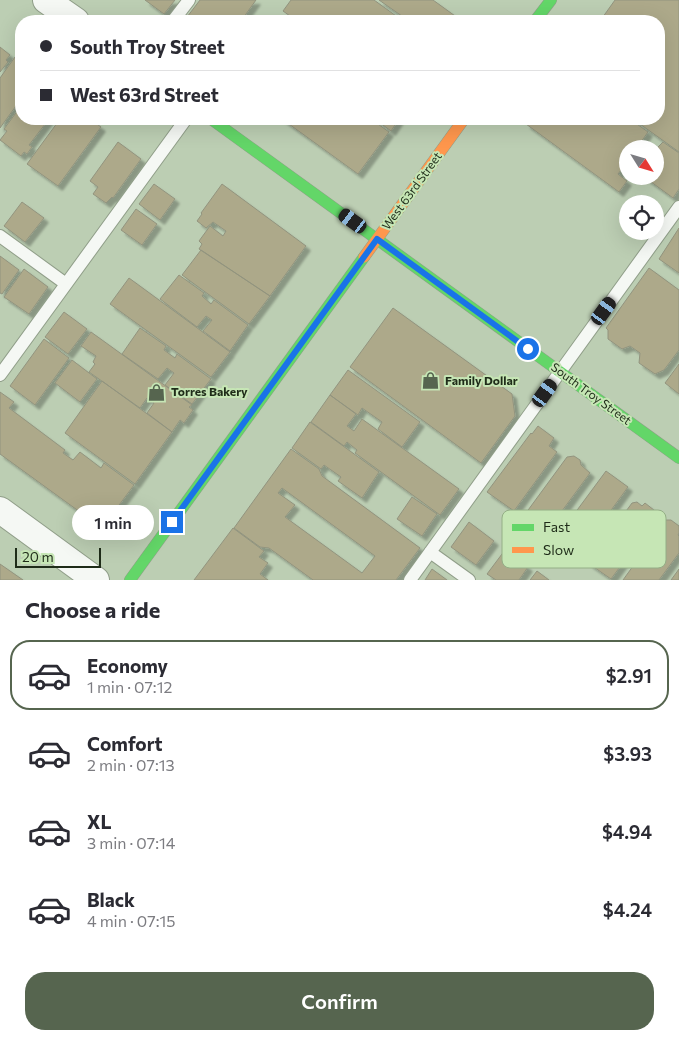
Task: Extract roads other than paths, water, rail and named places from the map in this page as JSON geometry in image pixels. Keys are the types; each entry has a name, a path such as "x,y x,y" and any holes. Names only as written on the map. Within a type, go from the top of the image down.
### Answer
{"main road":[{"path":"539,15 550,0"},
{"name":"South Troy Street","path":"219,125 679,458"},
{"name":"West 63rd Street","path":"130,580 460,125"}],"street":[{"path":"46,0 67,15"},
{"path":"0,510 96,580"}],"lane":[{"path":"178,15 189,0"},
{"path":"0,375 182,125"},
{"path":"410,580 679,207"},
{"path":"0,236 66,284"},
{"path":"430,552 469,580"}],"place":[{"name":"Family Dollar","path":"431,381"},
{"name":"Torres Bakery","path":"157,392"}]}
